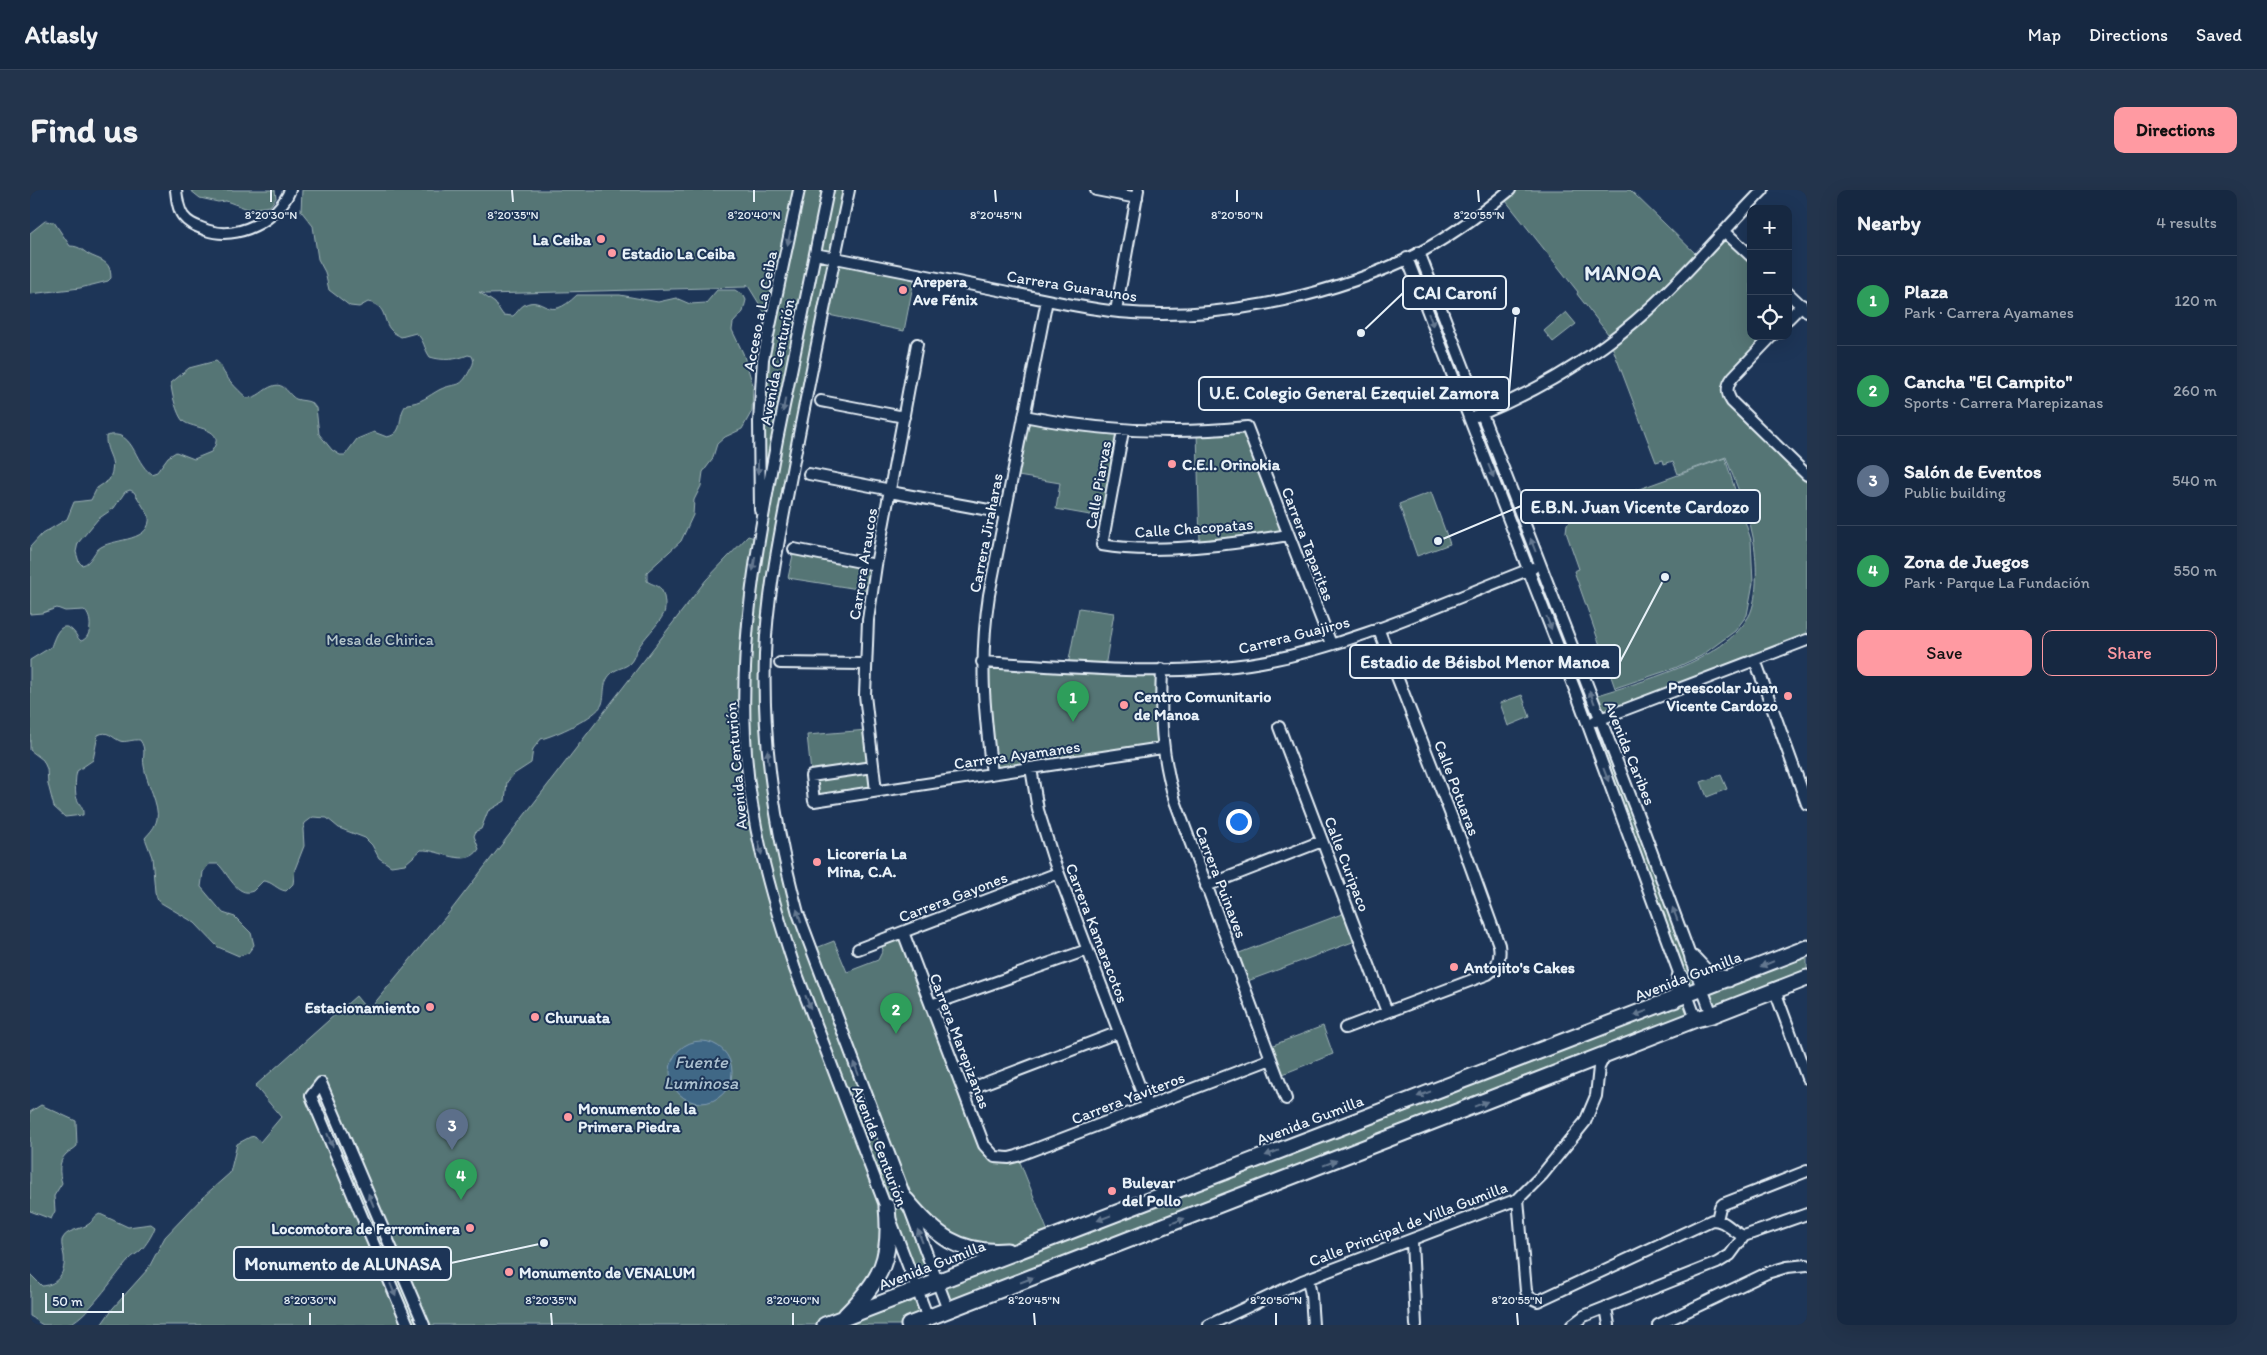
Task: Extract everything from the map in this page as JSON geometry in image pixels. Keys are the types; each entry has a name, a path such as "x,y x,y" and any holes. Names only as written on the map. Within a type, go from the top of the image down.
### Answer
{"main road":[{"name":"Avenida Gumilla","path":"825,1325 1807,948"},
{"path":"1692,959 1708,975 1728,979"},
{"path":"1680,977 1680,998"},
{"path":"909,1325 1807,978"},
{"path":"906,1200 926,1223 951,1243 980,1251 1021,1250"},
{"path":"843,1318 872,1287 882,1270 889,1238 887,1207"}],"street":[{"path":"176,190 182,215 190,223 214,233 225,234 244,230 274,213 281,206 290,190"},
{"name":"Acceso a La Ceiba","path":"760,528 758,458 763,360 799,190"},
{"name":"Avenida Centurión","path":"828,190 760,528 749,598 744,652 745,738 754,817 766,874 792,960 928,1318"},
{"name":"Avenida Centurión","path":"849,190 797,444 770,594 765,656 768,758 782,849 798,913 948,1310"},
{"path":"1096,190 1137,194 1116,311"},
{"name":"Carrera Guaraunos","path":"815,254 1047,300 1116,311 1154,313 1198,312 1271,302 1335,286 1407,258 1478,217 1510,190"},
{"path":"1470,419 1518,399 1561,375 1618,335 1662,296 1763,190"},
{"path":"1724,231 1747,252"},
{"name":"Avenida Caribes","path":"1419,252 1704,988 1712,1015"},
{"name":"Avenida Caribes","path":"1407,258 1529,570 1680,977"},
{"path":"1791,295 1804,308 1792,316"},
{"name":"Carrera Jiraharas","path":"992,774 984,707 982,662 986,614 1047,300"},
{"path":"1768,340 1729,382 1727,392 1732,402 1807,475"},
{"name":"Carrera Araucos","path":"876,791 867,718 865,664 868,620 876,565 917,344"},
{"path":"821,401 904,417"},
{"path":"1024,416 1123,430"},
{"name":"Carrera Taparitas","path":"1123,430 1180,432 1247,427 1331,644"},
{"name":"Calle Piarvas","path":"1102,544 1123,430"},
{"path":"809,474 1005,513"},
{"name":"Calle Chacopatas","path":"1102,544 1138,548 1187,546 1235,543 1288,535"},
{"path":"794,548 876,565"},
{"name":"Carrera Guajiros","path":"982,662 1162,669 1205,669 1249,664 1331,644 1378,628 1541,565"},
{"name":"Calle Potuaras","path":"1378,628 1496,935 1500,951 1498,962 1493,971 1488,974 1387,1012"},
{"path":"1587,724 1807,640"},
{"path":"1755,660 1807,804"},
{"path":"780,663 865,664"},
{"name":"Carrera Puinaves","path":"1162,669 1160,710 1162,748 1174,801 1286,1099"},
{"name":"Calle Curipaco","path":"1279,727 1387,1012"},
{"name":"Carrera Ayamanes","path":"872,767 811,776 814,800 1162,748"},
{"name":"Carrera Kamaracotos","path":"1031,768 1038,810 1058,873 1148,1106"},
{"path":"1206,886 1322,841"},
{"name":"Carrera Gayones","path":"858,949 1058,873"},
{"name":"Carrera Marepizanas","path":"903,932 984,1145 995,1157"},
{"path":"931,1005 1087,950"},
{"path":"1775,991 1803,1054 1807,1078"},
{"path":"1680,998 1696,1020"},
{"path":"1345,1028 1387,1012"},
{"path":"964,1091 1119,1032"},
{"name":"Calle Principal de Villa Gumilla","path":"1209,1325 1308,1279 1412,1241 1518,1199 1542,1175 1585,1122 1596,1096 1599,1067 1605,1055"},
{"name":"Carrera Yaviteros","path":"995,1157 1009,1158 1017,1156 1271,1058"},
{"path":"1574,1068 1591,1072 1597,1084"},
{"path":"408,1325 311,1096 321,1083 424,1325"},
{"path":"1718,1220 1720,1207 1723,1204 1807,1171"},
{"path":"1518,1199 1526,1292 1532,1299 1538,1301 1686,1234 1698,1226 1718,1220 1727,1224 1734,1232 1744,1236"},
{"path":"1572,1325 1584,1316 1717,1263 1730,1255 1744,1236 1807,1214"},
{"path":"1412,1241 1416,1325"},
{"path":"1658,1325 1767,1273 1787,1267 1807,1265"},
{"path":"1308,1279 1311,1295 1312,1325"},
{"path":"1606,1307 1609,1325"}],"green space":[{"path":"190,190 275,190 276,198 270,206 248,209 226,201 218,202 200,198"},
{"name":"Mesa de Chirica","path":"302,190 849,190 767,626 771,786 811,950 834,941 847,972 878,960 883,950 880,941 902,933 987,1153 1018,1157 1050,1237 1021,1249 980,1250 918,1213 938,1282 918,1289 888,1210 878,1278 825,1325 101,1325 113,1308 148,1269 165,1237 204,1196 230,1173 237,1144 255,1136 260,1142 281,1117 255,1086 356,996 368,1011 452,909 706,580 748,536 758,539 760,528 758,467 771,323 747,284 746,287 486,294 479,292 495,303 503,315 513,316 523,306 531,303 559,308 577,295 620,295 658,302 676,298 690,304 706,303 717,290 735,290 744,296 746,300 743,312 733,323 732,330 743,353 753,385 752,411 742,429 725,437 717,444 712,460 703,472 701,486 694,500 693,515 681,541 647,572 647,581 660,587 663,593 665,609 662,618 640,645 630,663 609,676 605,683 602,704 598,709 584,720 541,739 533,749 531,763 514,774 507,782 505,801 488,811 481,829 476,831 474,836 479,849 474,855 460,858 421,850 405,864 391,866 379,858 372,845 365,838 339,828 327,818 313,817 305,823 303,829 304,846 295,869 293,884 286,891 263,881 253,891 242,891 233,884 218,864 209,864 203,872 201,887 223,913 235,917 251,933 254,945 248,953 239,956 218,947 195,923 158,901 155,892 152,857 145,838 155,825 157,807 145,772 144,750 140,740 122,741 104,733 98,735 93,760 77,771 76,774 76,796 83,810 83,815 65,817 54,807 48,784 47,769 43,760 30,750 30,660 51,647 61,628 68,628 73,631 81,641 85,639 89,632 90,622 84,610 65,611 57,608 42,613 30,614 30,547 42,534 67,519 74,502 91,500 97,488 109,480 113,467 107,448 106,436 115,435 128,441 140,461 151,474 157,472 168,457 176,452 194,459 211,452 216,444 216,438 213,433 183,421 173,397 171,383 189,368 216,361 229,380 247,398 255,397 270,387 277,385 283,387 296,399 312,403 316,408 319,434 332,450 340,455 345,455 357,439 374,432 387,437 393,435 399,428 402,413 407,404 420,401 445,387 457,385 463,381 473,365 472,356 468,355 449,359 430,357 421,338 416,333 401,337 392,331 379,307 368,302 359,307 350,306 329,290 325,272 318,259 313,226 301,211","holes":["130,490 134,492 149,516 145,531 132,538 101,547 88,562 82,565 76,552 78,543 98,519 114,508 125,492"]},
{"path":"1510,190 1630,190 1699,257 1724,231 1747,252 1747,340 1769,340 1727,392 1807,475 1807,640 1600,719 1703,988 1687,995 1407,259 1419,252 1592,697 1678,668 1720,646 1737,632 1749,616 1756,588 1756,566 1751,527 1726,457 1678,474 1673,461 1664,464 1663,460 1656,462 1610,341 1612,339 1577,294 1578,292 1502,196"},
{"path":"45,221 54,222 70,246 79,248 106,263 110,269 111,278 108,281 80,288 30,294 30,233"},
{"path":"836,259 915,275 904,331 824,314"},
{"path":"1566,312 1576,324 1553,342 1544,331"},
{"path":"1024,416 1123,431 1107,518 1056,509 1060,483 1012,475"},
{"path":"1247,427 1288,535 1200,545 1197,431"},
{"path":"1725,458 1751,540 1753,583 1747,615 1735,631 1701,656 1675,668 1615,688 1574,571 1579,569 1566,532 1567,524 1576,516 1608,506 1606,501"},
{"path":"1431,492 1450,544 1417,556 1399,504"},
{"path":"794,550 875,565 871,591 788,578"},
{"path":"1079,608 1114,613 1105,667 1068,665"},
{"path":"982,662 1162,669 1162,748 992,774"},
{"path":"1522,695 1530,717 1508,726 1500,703"},
{"path":"868,730 876,791 814,801 807,735"},
{"path":"1721,775 1727,789 1707,797 1701,782"},
{"path":"1347,912 1358,940 1245,982 1234,955"},
{"path":"1807,949 1807,975 1713,1011 1705,989"},
{"path":"1686,997 1694,1019 949,1308 939,1283"},
{"path":"1323,1026 1333,1054 1278,1076 1268,1047"},
{"path":"41,1105 76,1121 77,1146 63,1157 60,1164 62,1183 54,1196 55,1211 51,1219 30,1211 30,1112"},
{"path":"100,1214 128,1227 151,1224 155,1227 143,1248 130,1259 91,1307 74,1322 66,1325 41,1324 30,1316 30,1274 42,1286 57,1280 64,1267 62,1240 64,1236 86,1226"},
{"path":"917,1291 927,1317 905,1325 831,1325"}],"water":[{"name":"Fuente Luminosa","path":"695,1041 707,1041 723,1050 730,1060 732,1072 730,1084 723,1094 707,1103 695,1103 684,1098 675,1089 670,1078 670,1066 675,1055 684,1046"}],"place":[{"name":"La Ceiba","path":"601,239"},
{"name":"Estadio La Ceiba","path":"612,253"},
{"name":"Arepera Ave Fénix","path":"903,290"},
{"name":"U.E. Colegio General Ezequiel Zamora","path":"1516,311"},
{"name":"CAI Caroní","path":"1361,333"},
{"name":"C.E.I. Orinokia","path":"1172,464"},
{"name":"E.B.N. Juan Vicente Cardozo","path":"1438,541"},
{"name":"Estadio de Béisbol Menor Manoa","path":"1665,577"},
{"name":"Preescolar Juan Vicente Cardozo","path":"1788,696"},
{"name":"Centro Comunitario de Manoa","path":"1124,705"},
{"name":"Plaza","path":"1073,722"},
{"name":"Licorería La Mina, C.A.","path":"817,862"},
{"name":"Antojito's Cakes","path":"1454,967"},
{"name":"Estacionamiento","path":"430,1007"},
{"name":"Churuata","path":"535,1017"},
{"name":"Cancha \"El Campito\"","path":"896,1034"},
{"name":"Monumento de la Primera Piedra","path":"568,1117"},
{"name":"Salón de Eventos","path":"452,1150"},
{"name":"Bulevar del Pollo","path":"1112,1191"},
{"name":"Zona de Juegos","path":"461,1200"},
{"name":"Locomotora de Ferrominera","path":"470,1228"},
{"name":"Monumento de ALUNASA","path":"544,1243"},
{"name":"Monumento de VENALUM","path":"509,1272"}],"district":[{"name":"MANOA","path":"1623,272"}]}
